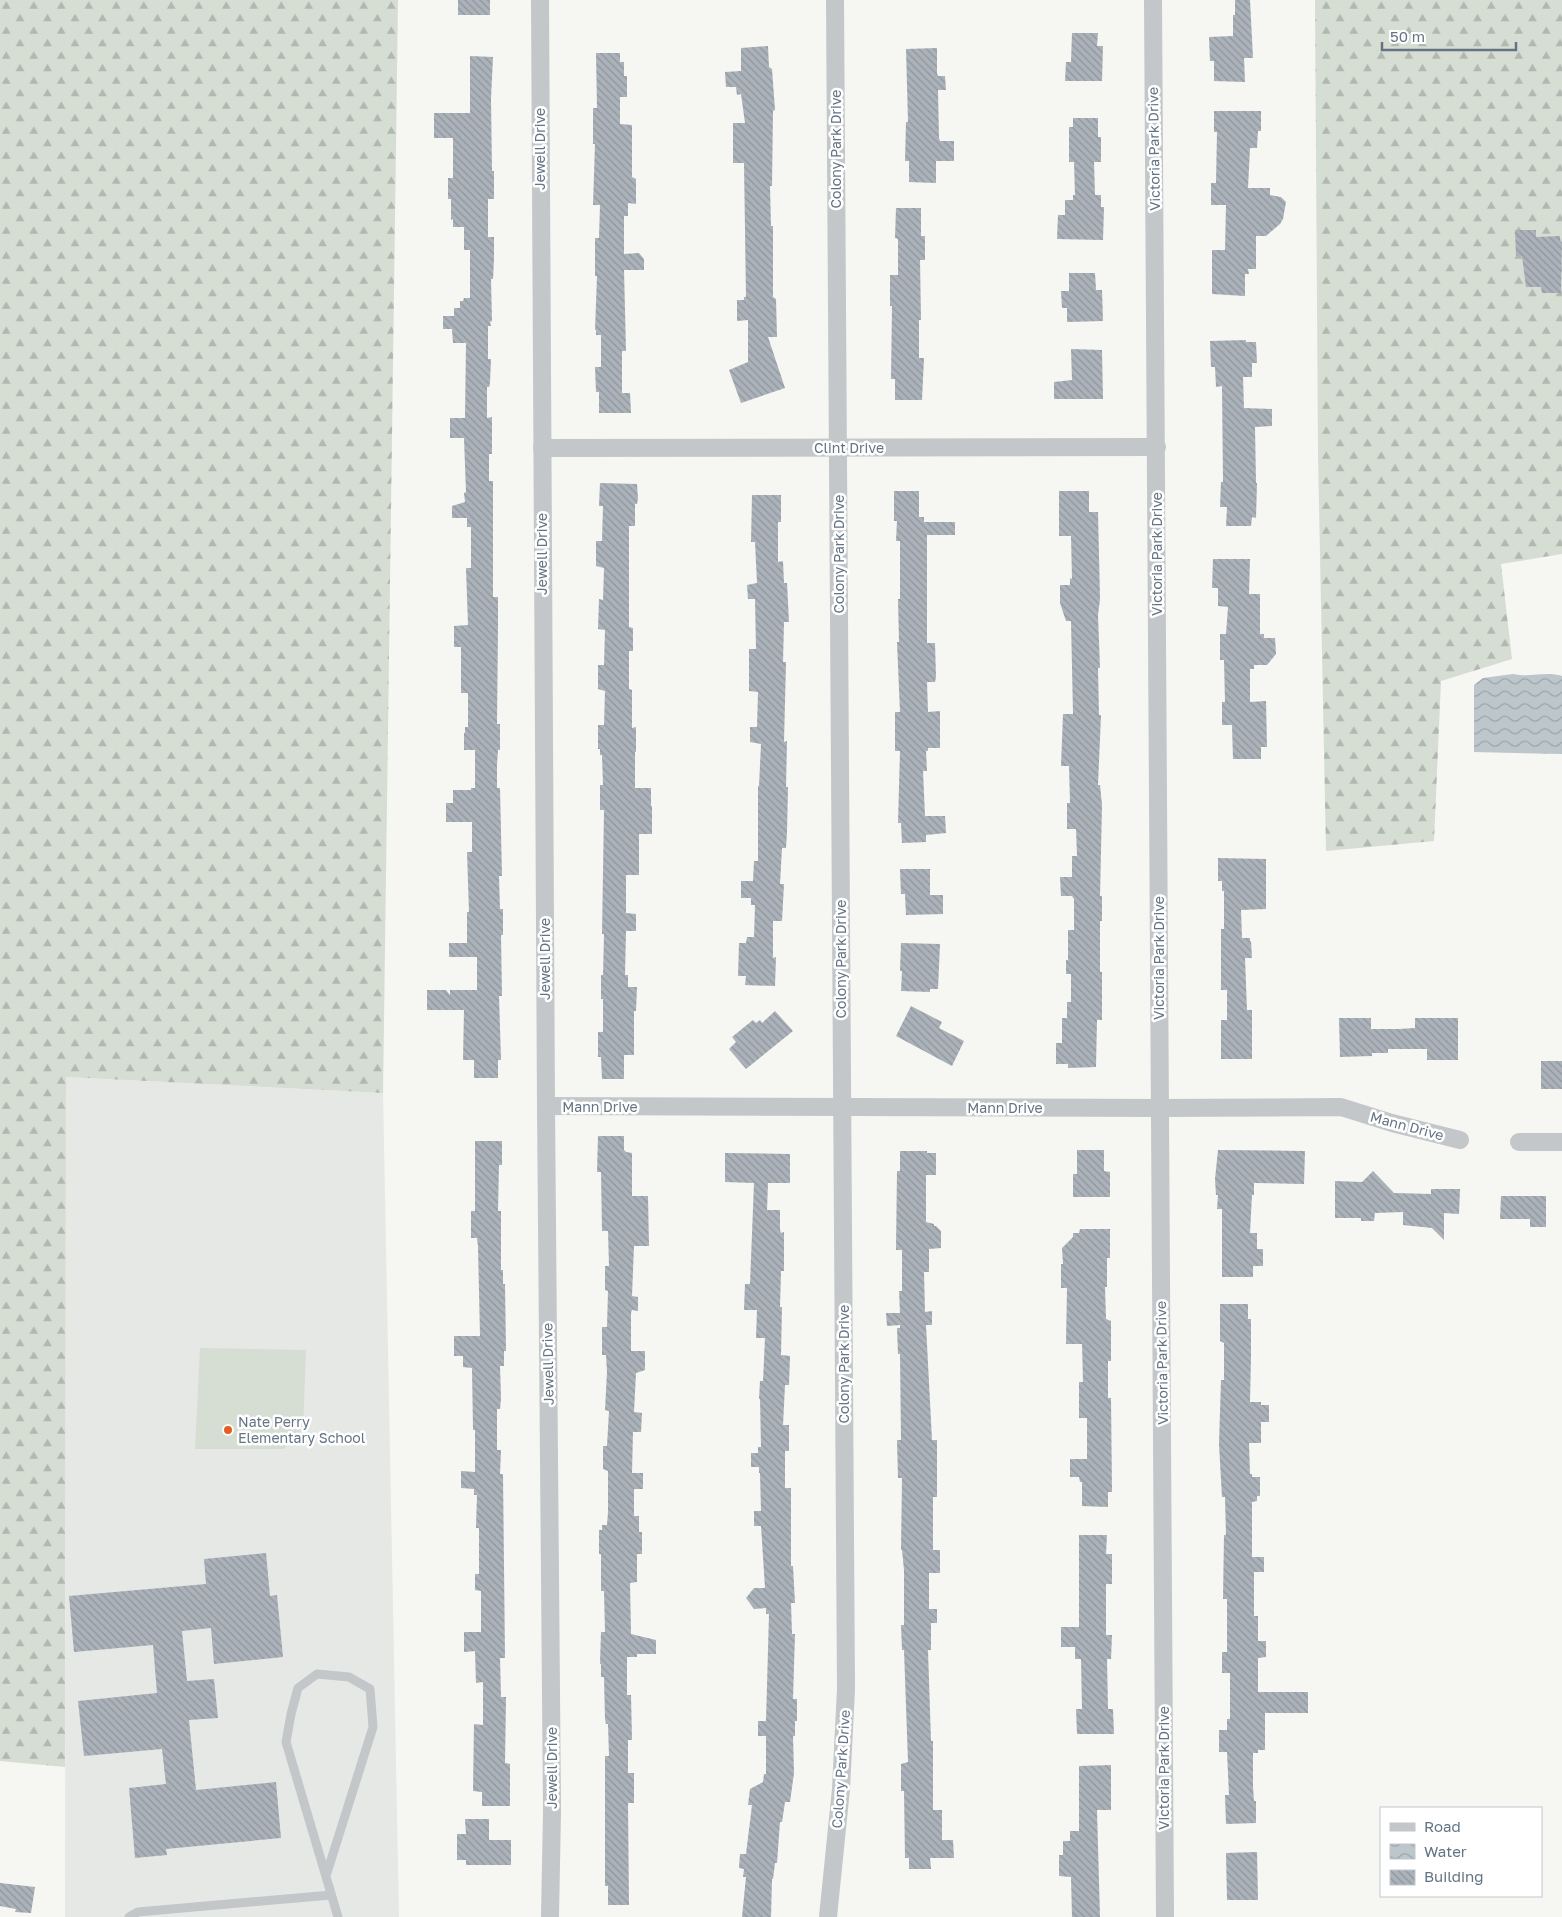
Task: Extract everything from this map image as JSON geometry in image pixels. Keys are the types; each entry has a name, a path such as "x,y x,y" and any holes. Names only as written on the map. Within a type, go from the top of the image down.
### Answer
{"street":[{"name":"Jewell Drive","path":"540,0 552,1811 550,1917"},
{"name":"Colony Park Drive","path":"828,1917 841,1789 846,1689 835,0"},
{"name":"Victoria Park Drive","path":"1153,0 1165,1917"},
{"name":"Clint Drive","path":"542,448 1157,447"},
{"name":"Mann Drive","path":"546,1106 842,1108 1341,1107 1392,1123 1460,1140"},
{"path":"1519,1142 1562,1142"}],"lane":[{"path":"326,1876 373,1727 370,1689 349,1677 318,1674 298,1688 286,1742 338,1917"},
{"path":"129,1917 138,1912 331,1895"}],"shaded area":[{"name":"Nate Perry Elementary School","path":"66,1077 383,1093 399,1917 65,1917"}],"green space":[{"path":"0,0 398,0 383,1093 66,1077 65,1767 0,1761"},
{"path":"1315,0 1562,0 1562,554 1501,564 1512,659 1441,681 1434,841 1326,851 1318,455"},
{"path":"200,1348 306,1350 303,1429 284,1449 195,1449"}],"water":[{"path":"1513,674 1550,674 1562,676 1562,754 1474,752 1474,685 1483,678"}],"building":[{"path":"458,0 490,0 490,15 458,15"},
{"path":"1235,0 1250,0 1253,58 1244,58 1245,82 1214,81 1214,61 1210,61 1209,37 1233,36"},
{"path":"1072,33 1098,33 1097,46 1103,46 1102,81 1065,81 1066,62 1071,62"},
{"path":"768,46 775,110 773,111 772,186 770,186 771,226 773,226 773,297 776,299 777,337 768,337 785,388 741,403 729,370 748,362 748,320 737,321 737,300 744,300 744,297 746,297 744,163 733,163 733,123 745,123 741,94 737,95 736,87 726,87 725,72 741,71 741,48"},
{"path":"937,48 937,73 938,76 945,76 946,90 938,90 939,138 940,141 954,141 954,161 936,161 936,183 909,182 909,161 905,161 906,122 908,122 906,49"},
{"path":"596,53 620,53 620,62 624,62 624,76 627,76 627,97 620,97 620,124 632,125 632,177 636,179 636,204 628,203 628,216 624,216 624,254 639,253 644,259 644,270 624,270 626,351 622,351 622,393 630,393 631,413 599,413 599,392 596,392 595,367 601,367 601,335 596,335 595,330 597,276 595,276 595,238 599,238 600,205 593,205 595,144 593,144 593,108 597,108"},
{"path":"470,56 493,57 491,99 494,199 488,199 488,237 494,237 494,259 493,279 491,279 492,321 490,322 491,326 488,326 488,359 491,359 490,383 489,387 487,387 487,418 492,417 492,454 489,454 489,481 493,481 493,597 498,597 497,724 500,724 500,750 498,750 497,788 500,788 502,876 499,876 500,909 503,909 503,935 501,935 502,996 499,996 501,1060 498,1060 498,1078 474,1078 474,1060 463,1060 464,1010 427,1010 427,990 446,990 450,995 450,990 477,990 477,957 449,957 449,943 467,943 467,912 469,912 467,852 472,852 472,822 446,822 446,803 453,803 453,790 471,790 471,788 475,788 475,750 464,750 465,727 468,727 468,693 461,693 461,647 454,647 454,626 468,625 466,568 471,568 471,527 467,527 467,518 452,518 452,506 465,502 464,438 450,438 450,418 465,418 466,343 453,343 452,329 443,329 443,316 454,316 454,308 460,308 460,301 463,301 464,298 470,298 470,250 464,250 464,227 453,227 453,219 451,220 448,178 453,178 453,138 434,138 434,113 470,113"},
{"path":"1214,111 1261,111 1261,131 1258,131 1257,148 1250,148 1248,188 1270,188 1270,195 1281,197 1286,202 1283,219 1280,224 1266,236 1256,236 1256,269 1248,269 1249,274 1245,274 1245,296 1212,294 1212,250 1225,250 1226,205 1211,205 1211,183 1216,183 1217,132 1214,132"},
{"path":"1073,118 1098,118 1098,137 1101,137 1101,162 1094,162 1095,195 1101,195 1101,207 1104,207 1103,240 1057,239 1058,215 1065,215 1065,200 1073,200 1073,195 1075,195 1074,162 1069,162 1069,127 1073,127"},
{"path":"896,208 921,208 921,236 925,236 925,260 920,260 921,320 919,320 919,358 924,358 922,400 895,400 895,379 891,379 892,306 890,306 890,275 898,275 898,239 895,238"},
{"path":"1515,230 1536,230 1536,237 1560,236 1560,242 1562,242 1561,293 1542,293 1541,287 1526,287 1522,256 1516,256"},
{"path":"1069,273 1095,273 1096,290 1102,290 1103,321 1067,322 1067,308 1062,308 1061,291 1069,291"},
{"path":"1246,340 1246,342 1256,342 1257,363 1252,363 1252,377 1243,377 1244,408 1272,409 1272,426 1255,427 1256,518 1252,517 1251,526 1226,526 1227,507 1220,507 1221,482 1223,482 1222,386 1216,387 1215,367 1211,367 1210,341"},
{"path":"1071,349 1102,350 1103,399 1054,399 1054,382 1072,380"},
{"path":"600,483 637,484 638,499 637,504 635,504 635,526 629,526 629,627 633,628 633,651 629,651 629,689 632,690 632,728 636,727 635,788 651,788 652,806 652,834 639,834 639,875 626,875 626,913 636,914 636,931 626,931 625,975 628,975 628,987 637,987 636,1011 634,1011 634,1055 624,1055 624,1079 602,1079 601,1057 598,1057 598,1032 603,1032 601,975 603,975 604,934 602,934 604,810 600,810 600,785 603,785 602,755 600,755 600,749 598,749 598,725 604,725 605,691 598,689 598,665 604,665 605,630 598,629 599,599 603,600 604,568 596,566 596,541 602,541 603,506 599,506"},
{"path":"894,491 919,491 919,517 924,517 924,522 955,522 955,535 927,535 927,643 935,643 936,677 935,682 927,682 928,712 940,711 940,748 928,748 928,751 926,751 927,771 923,771 925,816 945,816 946,833 926,835 926,842 902,843 901,823 898,823 900,751 895,751 895,712 900,712 897,642 899,642 900,541 896,541 897,521 894,521"},
{"path":"1059,491 1089,491 1089,512 1098,512 1100,668 1098,668 1099,715 1101,715 1098,785 1100,785 1102,805 1100,972 1102,972 1102,1020 1097,1020 1096,1067 1068,1068 1068,1064 1056,1064 1056,1043 1062,1043 1062,1018 1067,1018 1067,1002 1071,1002 1071,974 1066,974 1066,960 1068,960 1068,930 1074,930 1074,899 1072,896 1061,896 1060,877 1072,877 1072,856 1077,856 1076,829 1067,829 1067,803 1070,803 1069,766 1061,766 1063,714 1073,714 1071,621 1066,621 1060,603 1060,585 1070,585 1070,578 1072,579 1071,536 1059,536"},
{"path":"752,495 781,495 781,522 778,522 778,562 783,561 784,583 787,583 789,622 784,622 783,662 786,662 784,742 787,741 787,832 786,848 782,848 780,884 784,884 782,921 773,921 773,958 776,957 775,986 745,985 746,976 738,976 739,943 746,943 747,937 754,937 755,905 751,905 751,898 741,898 741,881 753,881 754,861 758,861 758,786 761,744 750,742 750,727 757,727 758,692 749,691 749,649 756,649 755,599 748,599 747,585 757,583 755,542 751,542"},
{"path":"1213,559 1250,559 1249,594 1260,594 1260,634 1264,634 1264,638 1275,638 1276,654 1267,665 1254,665 1254,669 1250,669 1250,702 1266,701 1267,747 1261,747 1261,759 1233,759 1232,725 1222,725 1222,702 1225,702 1224,660 1220,660 1220,634 1226,634 1228,607 1218,606 1218,588 1212,588"},
{"path":"1218,858 1266,859 1266,909 1241,910 1242,938 1250,938 1251,941 1252,958 1245,958 1247,1010 1252,1010 1252,1059 1221,1059 1221,1020 1227,1020 1227,990 1221,990 1221,929 1224,929 1224,891 1222,891 1222,881 1218,881"},
{"path":"900,869 930,869 930,895 943,895 943,914 906,915 905,894 901,894"},
{"path":"901,943 940,944 938,989 930,989 930,992 901,991"},
{"path":"911,1006 942,1022 939,1028 964,1041 952,1066 896,1036"},
{"path":"775,1011 793,1031 746,1069 729,1049 736,1042 732,1037 753,1020 756,1023 760,1020 762,1023"},
{"path":"1339,1018 1371,1018 1371,1029 1399,1029 1415,1028 1415,1018 1458,1018 1458,1060 1427,1060 1427,1049 1388,1049 1388,1053 1372,1053 1372,1056 1340,1057"},
{"path":"1541,1061 1562,1061 1562,1089 1541,1089"},
{"path":"598,1136 624,1136 624,1150 632,1153 632,1196 648,1196 649,1246 634,1246 632,1296 638,1297 638,1311 632,1310 631,1313 631,1351 645,1351 645,1370 636,1373 634,1412 642,1413 641,1432 633,1432 632,1473 643,1473 643,1489 634,1489 634,1516 639,1516 639,1532 642,1532 642,1554 637,1554 637,1582 630,1583 631,1634 656,1640 656,1654 637,1654 637,1657 627,1657 627,1695 631,1695 632,1740 628,1740 628,1773 634,1773 634,1803 628,1803 629,1905 608,1905 608,1886 605,1886 605,1756 609,1756 608,1724 606,1724 605,1719 604,1677 601,1677 600,1664 601,1632 605,1632 604,1591 601,1591 599,1530 602,1530 602,1525 607,1525 608,1512 608,1471 603,1469 603,1446 607,1446 609,1411 605,1410 607,1372 606,1355 602,1355 602,1327 607,1327 608,1291 605,1290 605,1266 609,1266 608,1231 602,1231 601,1172 597,1172"},
{"path":"475,1141 502,1141 502,1165 499,1165 498,1211 501,1211 501,1270 503,1270 503,1284 505,1284 506,1351 504,1351 504,1366 500,1366 501,1399 500,1409 497,1409 497,1450 501,1450 500,1474 503,1474 505,1658 500,1658 501,1697 506,1697 505,1763 510,1764 510,1806 482,1806 482,1792 473,1791 474,1724 483,1725 483,1682 476,1683 475,1651 464,1652 464,1632 481,1632 481,1591 475,1590 475,1574 479,1574 479,1528 476,1528 477,1495 474,1495 474,1489 461,1488 461,1471 475,1472 472,1368 463,1367 463,1356 454,1356 454,1336 480,1336 478,1246 477,1238 471,1238 471,1211 475,1211"},
{"path":"1077,1150 1104,1150 1104,1171 1110,1172 1110,1197 1073,1197 1073,1174 1077,1174"},
{"path":"1218,1150 1305,1151 1304,1184 1254,1183 1250,1233 1257,1233 1257,1249 1263,1249 1263,1266 1253,1266 1253,1277 1222,1277 1222,1209 1217,1209 1218,1195 1216,1195 1215,1179"},
{"path":"900,1151 936,1153 936,1175 926,1175 926,1222 934,1224 941,1231 941,1248 929,1249 929,1272 924,1272 925,1312 932,1311 932,1325 926,1325 932,1440 937,1440 937,1497 933,1497 933,1550 940,1550 940,1573 929,1573 929,1609 937,1609 937,1623 931,1623 931,1650 928,1650 931,1741 933,1741 933,1810 942,1810 942,1840 953,1840 954,1858 930,1858 931,1869 909,1869 909,1858 905,1858 904,1791 901,1791 901,1764 908,1762 904,1650 902,1650 901,1625 904,1625 904,1570 901,1550 902,1478 898,1478 897,1440 901,1440 900,1354 898,1354 897,1328 900,1328 900,1325 887,1326 886,1313 900,1313 899,1291 902,1291 902,1250 896,1250 897,1171 900,1171"},
{"path":"725,1153 790,1154 790,1183 768,1183 767,1210 780,1210 780,1230 781,1233 784,1232 784,1271 781,1271 780,1307 782,1307 781,1355 790,1356 789,1385 785,1385 783,1425 789,1425 789,1451 785,1451 785,1488 791,1488 791,1566 793,1566 795,1603 791,1603 792,1634 795,1634 793,1699 797,1699 797,1721 795,1721 795,1736 793,1736 794,1773 790,1802 785,1802 782,1822 780,1822 777,1863 775,1863 772,1879 771,1917 742,1917 746,1877 743,1877 744,1869 739,1868 740,1854 746,1854 752,1805 748,1805 750,1789 763,1782 764,1774 766,1774 766,1736 758,1736 758,1721 766,1721 769,1614 766,1614 766,1608 754,1609 746,1598 754,1588 765,1588 761,1526 754,1526 754,1511 761,1511 760,1473 759,1467 751,1467 751,1453 758,1453 758,1447 761,1447 759,1399 760,1381 763,1381 765,1338 756,1338 757,1310 744,1310 745,1284 750,1284 754,1183 725,1182"},
{"path":"1373,1171 1394,1193 1431,1194 1431,1189 1460,1189 1459,1214 1444,1213 1444,1240 1432,1228 1403,1225 1403,1212 1375,1213 1374,1221 1361,1221 1361,1218 1335,1218 1335,1181 1362,1182"},
{"path":"1501,1196 1546,1196 1546,1227 1530,1227 1530,1219 1500,1219"},
{"path":"1080,1229 1110,1229 1110,1258 1107,1258 1107,1287 1105,1287 1106,1319 1111,1321 1111,1361 1108,1361 1108,1398 1111,1398 1112,1492 1108,1492 1108,1507 1082,1506 1082,1482 1080,1482 1079,1477 1070,1477 1070,1459 1087,1459 1087,1418 1079,1418 1079,1382 1083,1382 1082,1344 1066,1344 1067,1288 1061,1288 1061,1264 1063,1264 1062,1248 1073,1237 1073,1233 1079,1233"},
{"path":"1220,1304 1248,1304 1248,1319 1251,1319 1250,1402 1261,1402 1261,1405 1269,1405 1269,1422 1261,1422 1261,1443 1249,1443 1250,1474 1252,1474 1252,1477 1260,1477 1260,1496 1257,1496 1257,1501 1252,1502 1252,1557 1264,1557 1264,1572 1254,1572 1254,1616 1258,1616 1258,1641 1266,1641 1266,1657 1258,1658 1258,1692 1308,1692 1308,1713 1265,1713 1265,1750 1258,1750 1258,1753 1253,1753 1256,1823 1226,1824 1225,1795 1229,1795 1227,1752 1219,1752 1219,1730 1227,1730 1227,1719 1230,1719 1230,1673 1222,1673 1222,1652 1227,1652 1227,1599 1223,1599 1224,1535 1226,1535 1225,1497 1222,1497 1219,1444 1221,1380 1224,1380 1224,1343 1220,1341"},
{"path":"1079,1535 1107,1535 1106,1554 1112,1554 1112,1584 1106,1584 1106,1635 1112,1635 1111,1659 1107,1659 1108,1709 1113,1709 1114,1734 1077,1734 1076,1709 1082,1709 1081,1659 1075,1659 1075,1647 1061,1647 1061,1627 1079,1627"},
{"path":"266,1553 270,1596 277,1595 283,1657 214,1664 211,1628 182,1631 187,1681 214,1679 218,1718 189,1720 196,1790 276,1782 281,1838 166,1849 167,1855 135,1858 129,1788 166,1784 162,1749 84,1756 78,1701 157,1693 153,1645 74,1652 69,1596 206,1584 204,1559"},
{"path":"1111,1765 1111,1810 1097,1810 1100,1917 1072,1917 1071,1877 1059,1876 1059,1855 1063,1855 1063,1841 1070,1841 1070,1831 1079,1831 1079,1766"},
{"path":"465,1819 489,1819 489,1840 511,1840 511,1865 466,1865 466,1860 457,1860 457,1834 466,1834"},
{"path":"1257,1852 1258,1900 1227,1900 1226,1853"},
{"path":"0,1883 35,1887 31,1913 15,1912 16,1909 0,1906"}],"place":[{"name":"Nate Perry Elementary School","path":"228,1430"}]}
